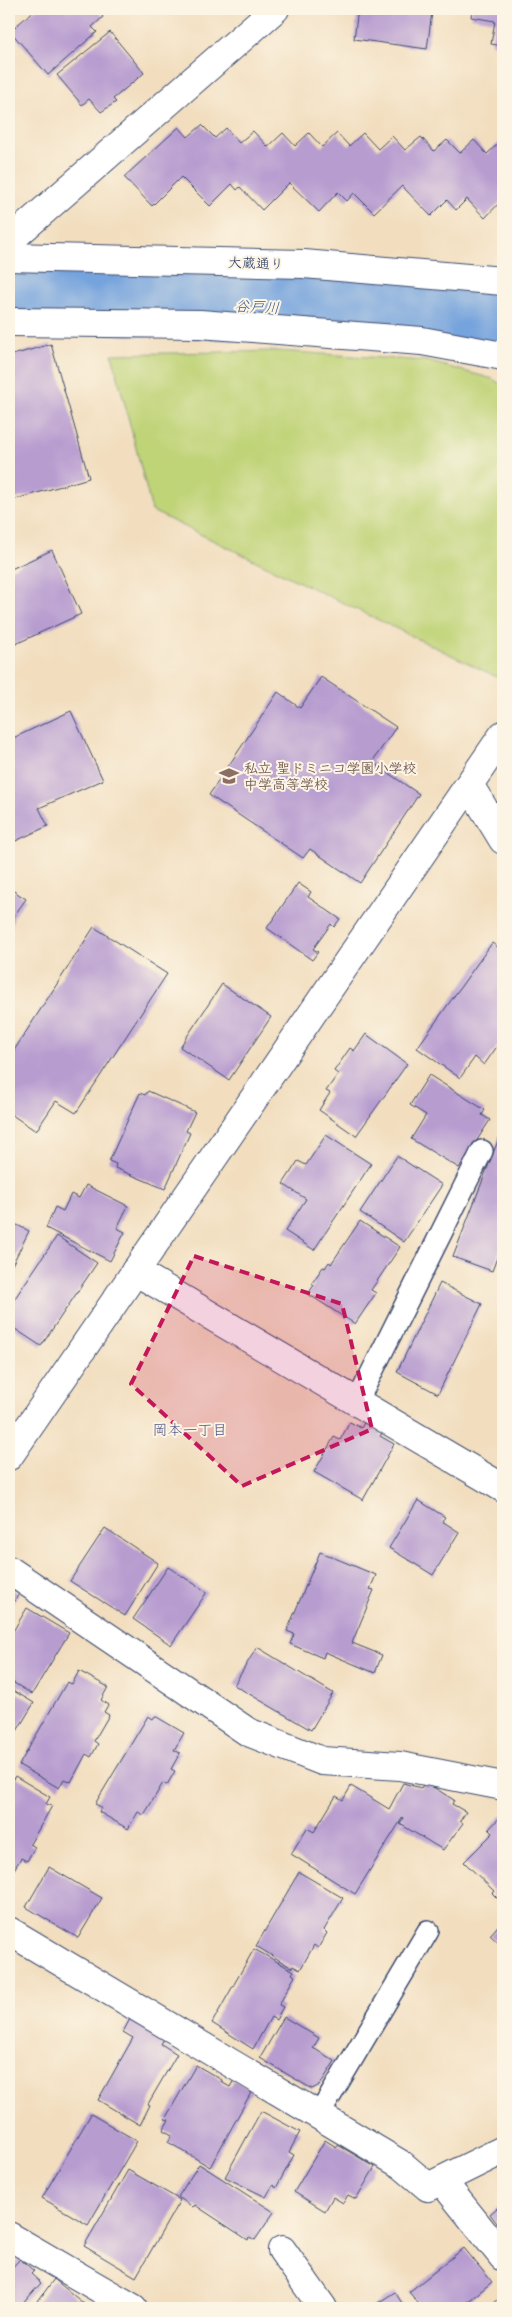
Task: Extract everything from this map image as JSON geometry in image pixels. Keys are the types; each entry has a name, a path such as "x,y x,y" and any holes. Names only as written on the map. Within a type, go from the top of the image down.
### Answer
{"street":[{"path":"9,241 274,9"},
{"name":"大蔵通り","path":"9,256 304,264 503,281"},
{"path":"9,322 200,324 422,341 503,356"},
{"path":"9,1456 470,786 503,735"},
{"path":"470,786 503,840"},
{"path":"135,1271 503,1488"},
{"path":"9,1570 248,1732 322,1762 400,1766 503,1786"},
{"path":"9,1931 402,2165 428,2187 503,2150"},
{"path":"442,2181 503,2257"},
{"path":"9,2236 133,2308"},
{"path":"282,2250 323,2308"}],"lane":[{"path":"357,1402 482,1151"},
{"path":"319,2115 428,1931"}],"highlighted area":[{"path":"194,1256 342,1304 372,1429 242,1486 131,1384"}],"green space":[{"path":"278,351 427,361 493,379 503,386 503,672 499,678 152,511 112,354"}],"building":[{"path":"36,9 97,9 103,17 92,27 97,32 48,75 10,31"},
{"path":"358,9 422,9 432,12 427,49 354,39"},
{"path":"472,9 503,9 503,46 491,44 495,21 471,17"},
{"path":"110,32 144,73 113,99 116,102 101,112 89,99 82,105 57,75"},
{"path":"202,125 215,138 226,128 239,143 253,131 268,147 283,133 295,146 309,133 322,147 337,133 349,146 363,133 378,149 392,136 405,150 421,137 434,151 447,140 460,153 474,140 487,154 503,139 503,199 485,218 467,199 456,210 447,200 431,216 402,186 374,213 354,193 347,201 338,192 319,212 289,183 262,210 240,187 237,190 232,184 210,206 181,177 152,206 124,177 179,127 188,137"},
{"path":"51,344 89,478 9,501 9,356"},
{"path":"52,550 81,614 9,647 9,570"},
{"path":"321,677 396,727 372,762 419,794 360,883 310,849 303,858 209,795 278,692 300,708"},
{"path":"71,711 103,780 39,808 48,826 9,844 9,740"},
{"path":"298,883 311,892 308,897 340,919 334,927 331,924 313,949 318,952 312,960 267,928"},
{"path":"9,888 26,899 14,916 9,937"},
{"path":"94,927 167,974 76,1113 56,1101 36,1131 9,1113 9,1058"},
{"path":"492,943 503,951 503,1038 484,1065 475,1057 460,1078 417,1048"},
{"path":"222,984 271,1017 229,1080 180,1047"},
{"path":"366,1034 407,1064 356,1136 319,1110 330,1093 326,1091 338,1074 334,1071 350,1048 354,1051"},
{"path":"429,1075 485,1110 482,1115 490,1120 459,1168 411,1139 426,1115 410,1105"},
{"path":"148,1091 195,1112 186,1131 190,1133 165,1189 115,1168 116,1164 109,1161 140,1093 145,1095"},
{"path":"326,1135 371,1164 314,1250 285,1231 306,1199 283,1184 298,1161 306,1165"},
{"path":"499,1138 503,1140 503,1242 492,1271 453,1257"},
{"path":"397,1156 442,1185 404,1242 360,1212"},
{"path":"86,1185 128,1206 117,1228 125,1232 110,1261 46,1228 55,1207 63,1211 71,1194 79,1198"},
{"path":"9,1221 29,1231 9,1271"},
{"path":"360,1221 400,1247 371,1290 376,1293 355,1324 308,1294 314,1285 312,1283 323,1267 325,1268 329,1262 331,1264"},
{"path":"57,1236 97,1263 41,1346 9,1325 9,1307"},
{"path":"440,1283 482,1304 438,1394 397,1372"},
{"path":"350,1422 361,1428 364,1423 382,1433 380,1436 394,1444 363,1500 314,1472 334,1437 340,1440"},
{"path":"418,1500 445,1517 442,1521 459,1532 433,1575 389,1548"},
{"path":"105,1528 158,1563 125,1616 70,1581"},
{"path":"320,1552 376,1575 370,1589 374,1590 352,1643 382,1655 375,1673 325,1652 323,1658 290,1644 294,1634 287,1631"},
{"path":"168,1567 207,1592 171,1645 133,1619"},
{"path":"9,1588 19,1594 9,1609"},
{"path":"27,1608 69,1633 32,1694 9,1680 9,1638"},
{"path":"257,1647 333,1693 311,1730 234,1685"},
{"path":"79,1671 108,1687 101,1700 108,1705 104,1712 109,1715 94,1741 98,1744 91,1757 86,1754 71,1782 64,1779 59,1788 19,1765 67,1682 72,1684"},
{"path":"9,1688 34,1703 9,1744"},
{"path":"148,1716 153,1719 155,1716 184,1733 174,1750 180,1753 171,1769 175,1771 167,1785 163,1783 144,1815 138,1812 128,1829 99,1812 101,1807 95,1804"},
{"path":"15,1776 50,1797 46,1804 52,1806 30,1844 35,1847 27,1861 21,1858 10,1876 9,1787"},
{"path":"425,1782 454,1800 452,1804 466,1812 460,1821 463,1823 443,1850 400,1824 403,1817 355,1894 291,1854 307,1828 314,1832 336,1796 343,1800 351,1786 389,1809 403,1783 421,1788"},
{"path":"503,1814 503,1904 492,1893 494,1891 464,1862 493,1833 489,1829"},
{"path":"49,1867 102,1898 78,1938 26,1907"},
{"path":"299,1872 343,1898 324,1930 327,1933 318,1948 314,1945 300,1970 293,1966 292,1968 256,1946"},
{"path":"503,1920 503,1947 490,1935"},
{"path":"254,1949 294,1971 292,1974 295,1976 279,2005 283,2007 276,2020 271,2017 253,2049 212,2023"},
{"path":"131,2017 165,2037 161,2044 177,2054 148,2104 150,2105 140,2125 98,2100 133,2038 123,2032"},
{"path":"284,2017 319,2038 313,2048 335,2061 320,2085 312,2089 260,2058"},
{"path":"196,2065 222,2080 221,2082 230,2087 234,2080 253,2089 210,2167 168,2142 172,2135 163,2130 169,2120 165,2119"},
{"path":"261,2111 300,2132 289,2152 294,2155 276,2188 273,2185 266,2197 225,2177"},
{"path":"91,2114 137,2141 88,2225 42,2198"},
{"path":"325,2140 336,2147 338,2145 375,2167 356,2199 348,2195 343,2203 333,2197 325,2211 294,2192"},
{"path":"199,2164 274,2212 255,2240 249,2237 248,2240 195,2205 193,2207 178,2197"},
{"path":"128,2170 180,2200 136,2277 84,2246"},
{"path":"503,2203 503,2231 490,2214"},
{"path":"464,2248 492,2282 460,2308 422,2308 409,2292"},
{"path":"20,2259 34,2271 31,2274 41,2283 19,2308 9,2308 9,2271"},
{"path":"54,2279 89,2308 33,2308"},
{"path":"395,2292 405,2308 370,2308"},
{"path":"500,2298 503,2301 503,2308 488,2308"}],"waterway":[{"name":"谷戸川","path":"9,296 459,317 503,331"}],"place":[{"name":"私立 聖ドミニコ学園小学校 中学高等学校","path":"229,776"}],"district":[{"name":"岡本一丁目","path":"190,1430"}]}
